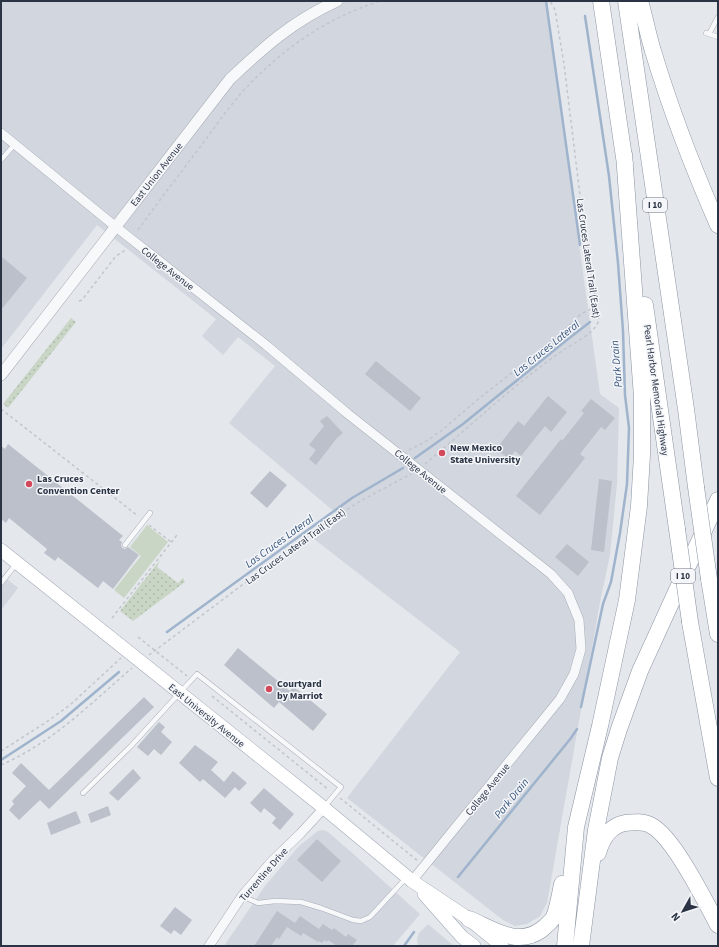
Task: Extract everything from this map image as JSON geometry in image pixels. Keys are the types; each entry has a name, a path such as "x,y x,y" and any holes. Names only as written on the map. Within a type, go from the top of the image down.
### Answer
{"highway":[{"name":"Pearl Harbor Memorial Highway","path":"601,1 690,622 718,778"},
{"name":"I 10","path":"626,1 718,634"},
{"path":"640,1 673,112 718,234"},
{"path":"469,919 514,938 525,938 532,936 547,926 554,916 600,726 625,608 639,506 642,455 642,397 624,154"},
{"path":"702,188 718,225"},
{"path":"581,946 596,830 609,759 640,671 718,500"},
{"path":"589,890 603,838 611,830 622,824 641,822 659,831 667,839 702,895 718,925"},
{"path":"564,946 576,828"}],"main road":[{"name":"East University Avenue","path":"1,550 324,808 410,879 469,919 502,946"},
{"name":"East University Avenue","path":"410,879 462,937 474,946"}],"street":[{"name":"East Union Avenue","path":"1,375 230,79 260,50 291,26 337,1"},
{"name":"College Avenue","path":"1,133 116,227 266,345 348,414 551,574 568,593 580,620 581,648 574,674 560,699 425,866 410,879"},
{"name":"Turrentine Drive","path":"209,946 242,896 272,861 324,808"}],"lane":[{"path":"718,17 707,34 718,37"},
{"path":"1,160 14,144"},
{"path":"126,545 150,513"},
{"path":"1,583 17,563"},
{"path":"83,793 131,746 197,674 341,787 324,808"},
{"path":"242,896 258,903 301,902 353,920 361,921 370,917 410,879"}],"path":[{"path":"138,230 230,106 266,68 301,39 348,13 380,1"},
{"name":"Las Cruces Lateral Trail (East)","path":"1,766 27,752 62,729 155,650 318,528 362,500 418,470 513,388 554,356 588,334 597,325 599,320 598,311 582,212 564,64 555,10 550,1"},
{"path":"79,301 82,300 116,256 124,251 124,248"},
{"path":"400,455 441,431 476,401 556,338 581,314 591,309 598,311"},
{"path":"1,409 171,542"},
{"path":"112,618 177,535"},
{"path":"138,637 192,680"},
{"path":"1,750 48,721 70,705 128,652"},
{"path":"211,695 425,866"}],"shaded area":[{"name":"New Mexico State University","path":"1,1 545,1 600,394 619,408 617,484 610,555 600,602 547,903 540,916 527,924 515,926 503,920 347,798 460,652 314,539 343,519 229,423 275,366 238,337 223,355 202,336 216,319 97,225 1,349"},
{"path":"1,574 18,588 1,610"},
{"path":"323,830 328,832 350,851 420,914 393,946 224,946 265,886 299,846 318,831"},
{"path":"428,924 454,946 418,946 417,938 419,933"}],"green space":[{"path":"71,318 76,322 8,408 3,404"},
{"path":"147,525 168,542 124,598 114,590 141,556 130,547"},
{"path":"160,560 157,567 178,583 183,578 185,582 133,621 120,611"}],"building":[{"path":"1,256 27,278 1,310"},
{"path":"376,361 421,398 410,411 365,374"},
{"path":"548,396 567,412 551,432 545,426 521,456 515,451 509,459 496,449 518,421 524,426"},
{"path":"591,399 615,418 605,430 601,427 580,454 585,458 540,515 516,496 561,439 562,441 584,413 581,411"},
{"path":"327,416 343,433 337,438 316,465 309,459 316,450 309,445 324,426 320,421"},
{"name":"Las Cruces Convention Center","path":"8,444 123,536 119,540 122,542 122,548 125,549 128,547 139,555 113,589 103,581 98,588 58,557 55,561 44,553 47,549 9,518 6,523 1,519 1,446 5,449"},
{"path":"270,471 287,485 267,508 250,493"},
{"path":"599,479 612,481 604,552 591,550"},
{"path":"567,544 589,562 578,576 555,557"},
{"name":"Courtyard by Marriot","path":"238,648 290,691 293,686 327,714 313,731 279,702 274,708 224,665"},
{"path":"144,697 154,707 49,809 40,800 19,820 9,810 14,804 12,801 26,786 12,773 21,763 49,790"},
{"path":"159,722 165,727 161,732 172,742 161,755 154,749 148,756 137,747"},
{"path":"195,745 218,762 211,770 224,782 233,771 247,783 239,791 235,787 225,798 203,779 200,782 179,763"},
{"path":"133,769 141,778 118,801 109,793"},
{"path":"264,788 294,814 280,830 272,823 276,818 264,808 261,813 250,803"},
{"path":"108,806 111,815 91,823 88,814"},
{"path":"76,811 81,823 51,835 47,823"},
{"path":"317,839 341,861 322,882 297,860"},
{"path":"175,907 192,920 181,935 174,930 171,934 160,926"},
{"path":"277,911 295,923 300,916 319,929 323,924 332,930 334,928 346,937 348,934 357,940 352,946 337,946 328,940 327,942 324,940 322,943 319,941 318,942 303,933 301,936 287,927 279,939 277,937 271,946 254,946"}],"waterway":[{"path":"546,1 580,245"},
{"name":"Park Drain","path":"581,707 603,604 611,582 620,533 627,484 629,428 625,395 623,331 618,263 609,176 585,16"},
{"name":"Las Cruces Lateral","path":"415,458 463,424 590,322"},
{"name":"Las Cruces Lateral","path":"167,632 352,498 403,468"},
{"name":"Las Cruces Lateral","path":"1,760 61,721 119,672"},
{"name":"Park Drain","path":"458,877 577,729"},
{"name":"Park Drain","path":"404,946 414,932"}],"place":[{"name":"New Mexico State University","path":"442,453"},
{"name":"Las Cruces Convention Center","path":"29,484"},
{"name":"Courtyard by Marriot","path":"269,689"}]}
